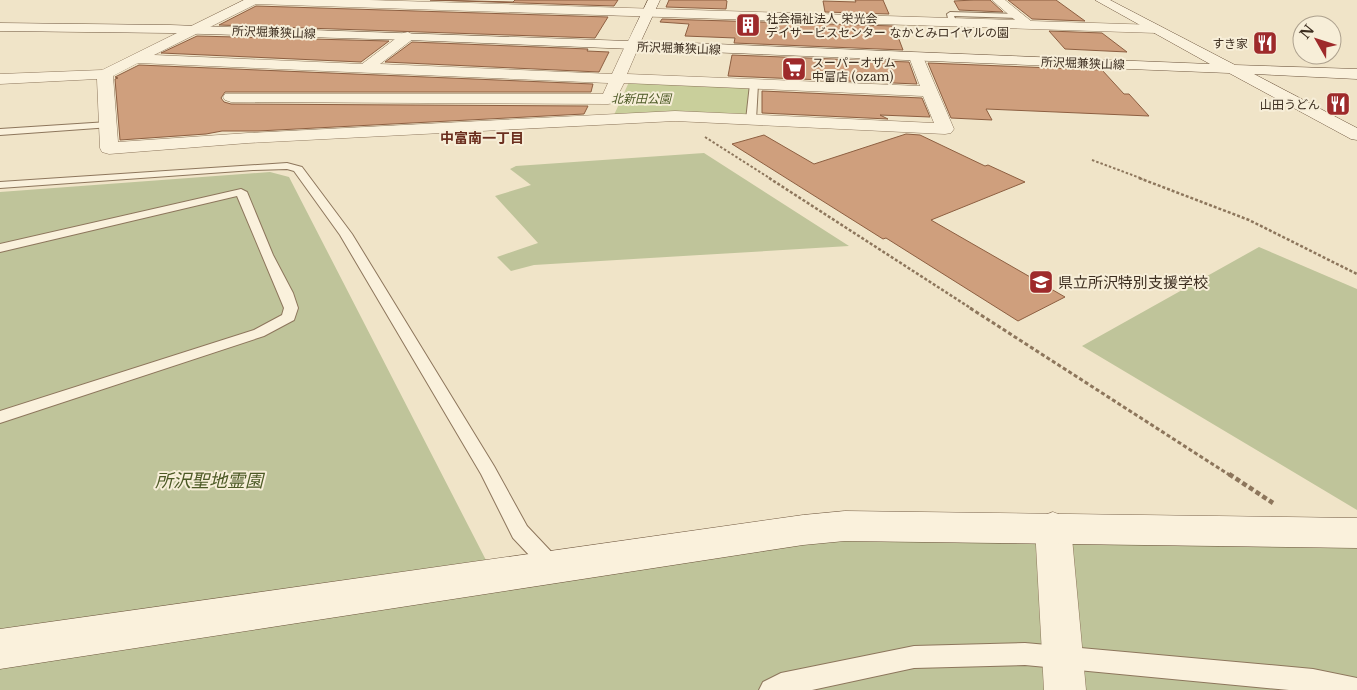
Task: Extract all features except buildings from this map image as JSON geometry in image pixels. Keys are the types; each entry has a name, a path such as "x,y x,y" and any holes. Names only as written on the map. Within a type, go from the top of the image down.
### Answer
{"street":[{"path":"0,79 105,74 254,0 408,2 445,6 488,4 563,10 735,16 815,14 902,21 1157,29"},
{"path":"563,10 571,0"},
{"path":"598,120 654,0"},
{"path":"735,16 738,0"},
{"path":"998,0 1028,25"},
{"path":"1101,0 1357,135"},
{"path":"366,68 445,6"},
{"path":"105,74 109,148 242,124 598,120 675,116 945,129 896,7"},
{"name":"所沢堀兼狭山線","path":"0,22 202,27"},
{"name":"所沢堀兼狭山線","path":"0,27 419,28 634,43 912,47 1357,66"},
{"name":"所沢堀兼狭山線","path":"912,47 1232,69 1357,74"},
{"path":"137,59 929,91"},
{"path":"218,62 242,124"},
{"path":"231,97 608,99"},
{"path":"0,649 803,530 845,526 1053,527 1357,533"},
{"path":"1053,527 1064,673"}],"lane":[{"path":"953,23 950,14 1018,16"},
{"path":"751,120 754,84"},
{"path":"0,132 108,125"},
{"path":"0,185 253,166 287,166 298,169 346,234 488,471 520,532 553,567"},
{"path":"0,248 241,192 291,308 289,317 280,324 258,333 0,417"},
{"path":"770,690 781,685 914,657 1025,654 1064,673 1313,681 1357,690"}],"path":[{"path":"675,116 879,250 1273,503 1308,533"},
{"path":"1092,160 1249,220 1357,274"}],"green space":[{"name":"北新田公園","path":"629,82 750,88 747,116 614,115"},
{"path":"704,153 849,246 534,265 511,271 497,257 538,243 495,196 531,185 510,169 516,166"},
{"name":"所沢聖地霊園","path":"270,172 289,177 488,564 807,535 1357,546 1357,690 0,690 0,192"},
{"path":"1259,247 1357,289 1357,510 1082,346"}],"place":[{"name":"社会福祉法人 栄光会 デイサービスセンター なかとみロイヤルの園","path":"748,25"},
{"name":"すき家","path":"1265,43"},
{"name":"スーパーオザム 中富店 (ozam)","path":"794,69"},
{"name":"山田うどん","path":"1338,104"},
{"name":"県立所沢特別支援学校","path":"1041,282"}],"district":[{"name":"中富南一丁目","path":"482,138"}]}
